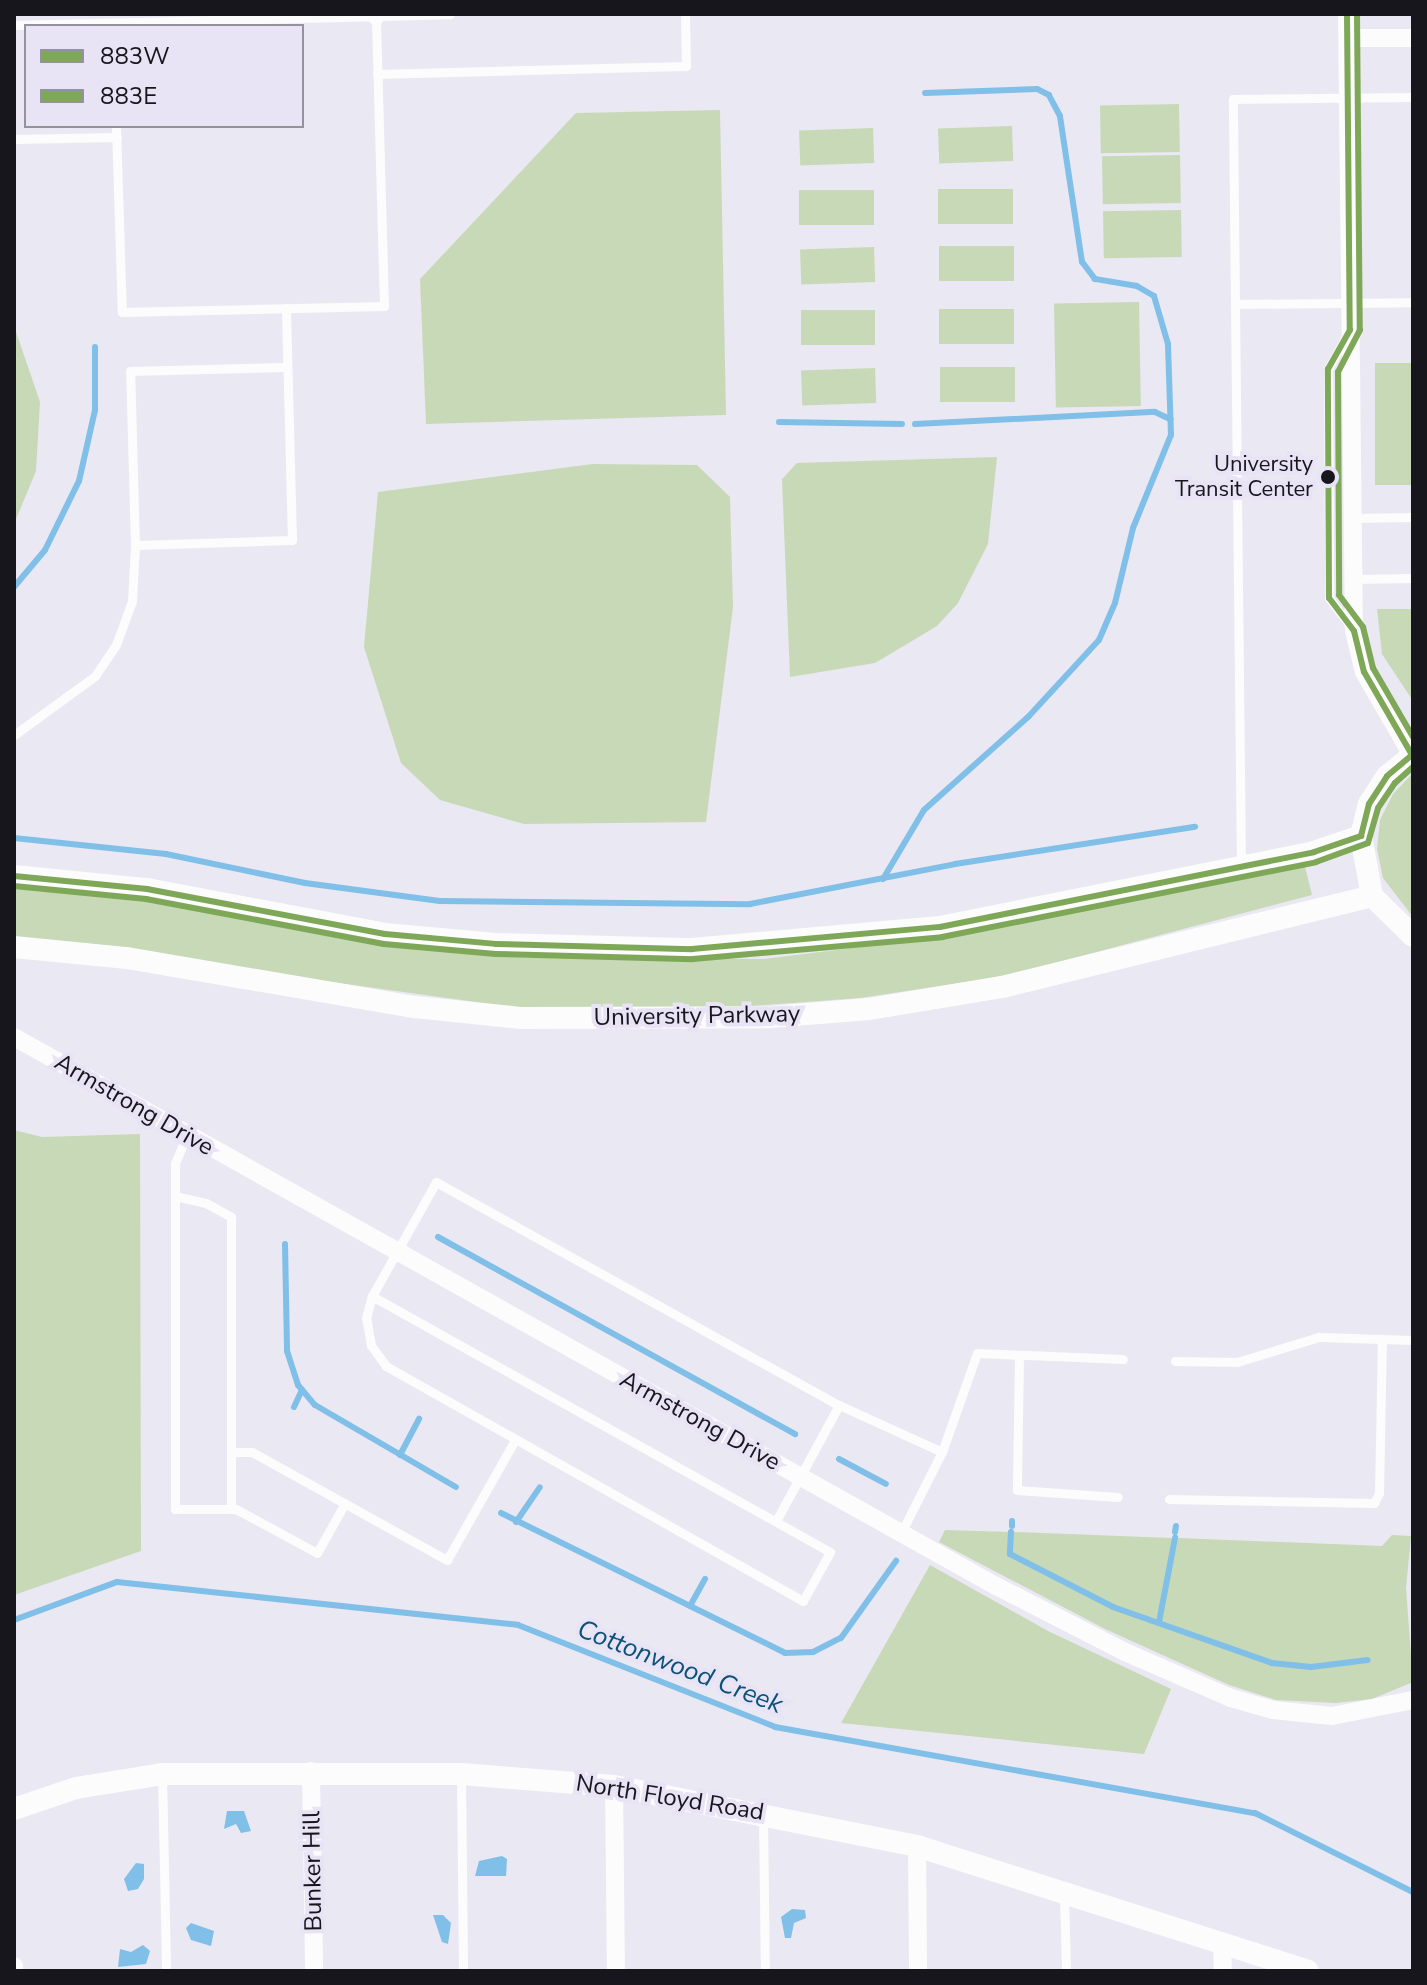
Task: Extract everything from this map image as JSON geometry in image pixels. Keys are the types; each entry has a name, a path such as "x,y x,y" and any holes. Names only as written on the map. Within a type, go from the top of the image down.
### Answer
{"street":[{"path":"1347,14 1354,631 1364,672 1412,755 1387,776 1369,804 1361,836 1372,896 1413,936"},
{"path":"1348,38 1413,38"},
{"path":"14,876 147,889 385,934 512,945 692,949 940,927 1241,867 1361,836"},
{"name":"University Parkway","path":"14,947 127,958 415,1007 506,1016 770,1017 869,1009 1002,987 1372,896"},
{"name":"Armstrong Drive","path":"14,1037 799,1477 1077,1628 1231,1698 1306,1716 1367,1712 1413,1700"},
{"name":"North Floyd Road","path":"14,1809 76,1788 162,1774 311,1771 461,1774 614,1786 763,1813 917,1846 1308,1971"},
{"name":"Bunker Hill","path":"311,1771 314,1971"},
{"path":"614,1786 616,1971"},
{"path":"917,1846 918,1971"},
{"path":"1222,1944 1223,1971"}],"lane":[{"path":"114,24 450,14"},
{"path":"377,74 686,66 685,14"},
{"path":"14,139 117,131 122,312 384,306 376,15"},
{"path":"1241,867 1233,99 1413,97"},
{"path":"1235,304 1413,302"},
{"path":"135,545 292,540 286,308"},
{"path":"1350,330 1328,369 1329,598 1354,631"},
{"path":"14,735 65,703 95,676 116,645 132,601 135,545 130,371 287,367"},
{"path":"1352,518 1413,517"},
{"path":"1352,579 1413,578"},
{"path":"187,1135 175,1163 175,1509 231,1509 317,1553 345,1503"},
{"path":"372,1296 830,1552 803,1601 386,1366 371,1345 366,1318 372,1296 436,1182 839,1405 942,1452"},
{"path":"175,1196 231,1217 231,1509"},
{"path":"1175,1361 1237,1362 1302,1339 1413,1340"},
{"path":"1169,1499 1374,1503 1379,1493 1382,1340"},
{"path":"901,1533 942,1452 977,1353 1123,1359"},
{"path":"1019,1356 1017,1490 1118,1497"},
{"path":"776,1521 839,1405"},
{"path":"231,1452 252,1452 447,1560 515,1440"},
{"path":"162,1774 166,1971"},
{"path":"461,1774 463,1971"},
{"path":"763,1813 765,1971"},
{"path":"1064,1893 1066,1971"}],"green space":[{"path":"1179,104 1180,152 1101,153 1100,105"},
{"path":"720,110 726,415 426,424 420,279 576,113"},
{"path":"1012,126 1013,161 939,164 938,129"},
{"path":"873,128 874,163 800,166 799,131"},
{"path":"1180,155 1181,203 1103,204 1102,156"},
{"path":"938,189 1013,189 1013,224 938,224"},
{"path":"799,190 874,190 874,225 799,225"},
{"path":"1181,210 1182,257 1104,258 1103,211"},
{"path":"939,246 1014,246 1014,281 939,281"},
{"path":"874,247 875,282 801,285 800,250"},
{"path":"1139,302 1141,406 1056,407 1054,303"},
{"path":"939,309 1014,309 1014,344 939,344"},
{"path":"801,310 875,310 875,345 801,345"},
{"path":"14,326 40,402 36,471 14,524"},
{"path":"1375,363 1413,363 1413,485 1375,485"},
{"path":"940,367 1015,367 1015,402 940,402"},
{"path":"875,368 876,403 802,406 801,371"},
{"path":"997,457 988,544 958,603 937,626 875,663 790,677 782,479 797,463"},
{"path":"593,464 697,465 730,497 733,607 706,822 524,824 440,800 401,763 364,647 378,492"},
{"path":"1377,609 1413,609 1413,701 1382,654"},
{"path":"1413,773 1413,917 1383,878 1377,849 1380,820 1393,794"},
{"path":"1304,863 1312,895 1006,976 860,998 725,1008 519,1008 14,938 14,888 145,900 396,945 528,958 764,959 956,935"},
{"path":"14,1130 42,1137 140,1134 141,1551 14,1595"},
{"path":"945,1530 1009,1532 1010,1551 1014,1532 1172,1538 1174,1557 1178,1538 1382,1546 1392,1535 1411,1536 1406,1588 1413,1682 1372,1699 1336,1703 1276,1700 1229,1685 1105,1629 939,1542"},
{"path":"930,1565 1048,1631 1171,1689 1144,1754 841,1723"}],"water":[{"path":"227,1811 244,1811 251,1831 241,1833 236,1824 224,1829"},
{"path":"502,1856 507,1859 506,1876 475,1876 479,1861"},
{"path":"136,1863 144,1864 144,1879 138,1889 128,1891 124,1879"},
{"path":"792,1909 805,1910 806,1918 794,1923 791,1938 785,1938 781,1917"},
{"path":"433,1915 443,1915 451,1923 448,1944 442,1942"},
{"path":"191,1923 214,1931 211,1946 191,1940 186,1928"},
{"path":"143,1945 150,1951 146,1964 118,1967 120,1949 131,1952"}],"waterway":[{"path":"883,879 924,810 1029,716 1099,640 1115,603 1133,528 1171,435 1168,344 1154,296 1137,286 1095,279 1082,262 1060,116 1049,95 1037,89 925,93"},
{"path":"14,587 45,550 79,481 95,410 95,347"},
{"path":"915,424 1155,412 1170,419"},
{"path":"779,422 902,424"},
{"path":"14,838 166,854 305,883 440,901 750,904 955,864 1195,827"},
{"path":"438,1237 795,1434"},
{"path":"285,1244 287,1351 298,1385 315,1405 456,1487"},
{"path":"294,1407 302,1390"},
{"path":"400,1455 419,1419"},
{"path":"839,1459 886,1484"},
{"path":"516,1522 540,1487"},
{"path":"501,1513 785,1653 813,1652 841,1638 896,1561"},
{"path":"1012,1521 1012,1526"},
{"path":"1175,1532 1176,1526"},
{"path":"1011,1532 1010,1554 1113,1607 1272,1663 1311,1667 1368,1660"},
{"path":"1159,1622 1175,1538"},
{"path":"690,1606 705,1579"},
{"name":"Cottonwood Creek","path":"14,1620 117,1582 518,1625 775,1727 1255,1813 1413,1892"}],"transit line":[{"name":"883W","path":"1347,14 1350,330"},
{"name":"883E","path":"1357,14 1360,330 1338,372 1339,595 1363,627 1373,668 1413,737"},
{"name":"883W","path":"14,876 147,889 385,934 496,944 692,949 940,927 1314,852 1361,836 1369,804 1387,776 1412,755 1364,672 1354,631 1329,598 1328,369 1350,330"},
{"name":"883E","path":"14,886 146,899 384,944 496,954 693,959 942,937 1316,862 1368,843 1378,808 1395,783 1413,767"}],"place":[{"name":"University Transit Center","path":"1328,477"}]}
